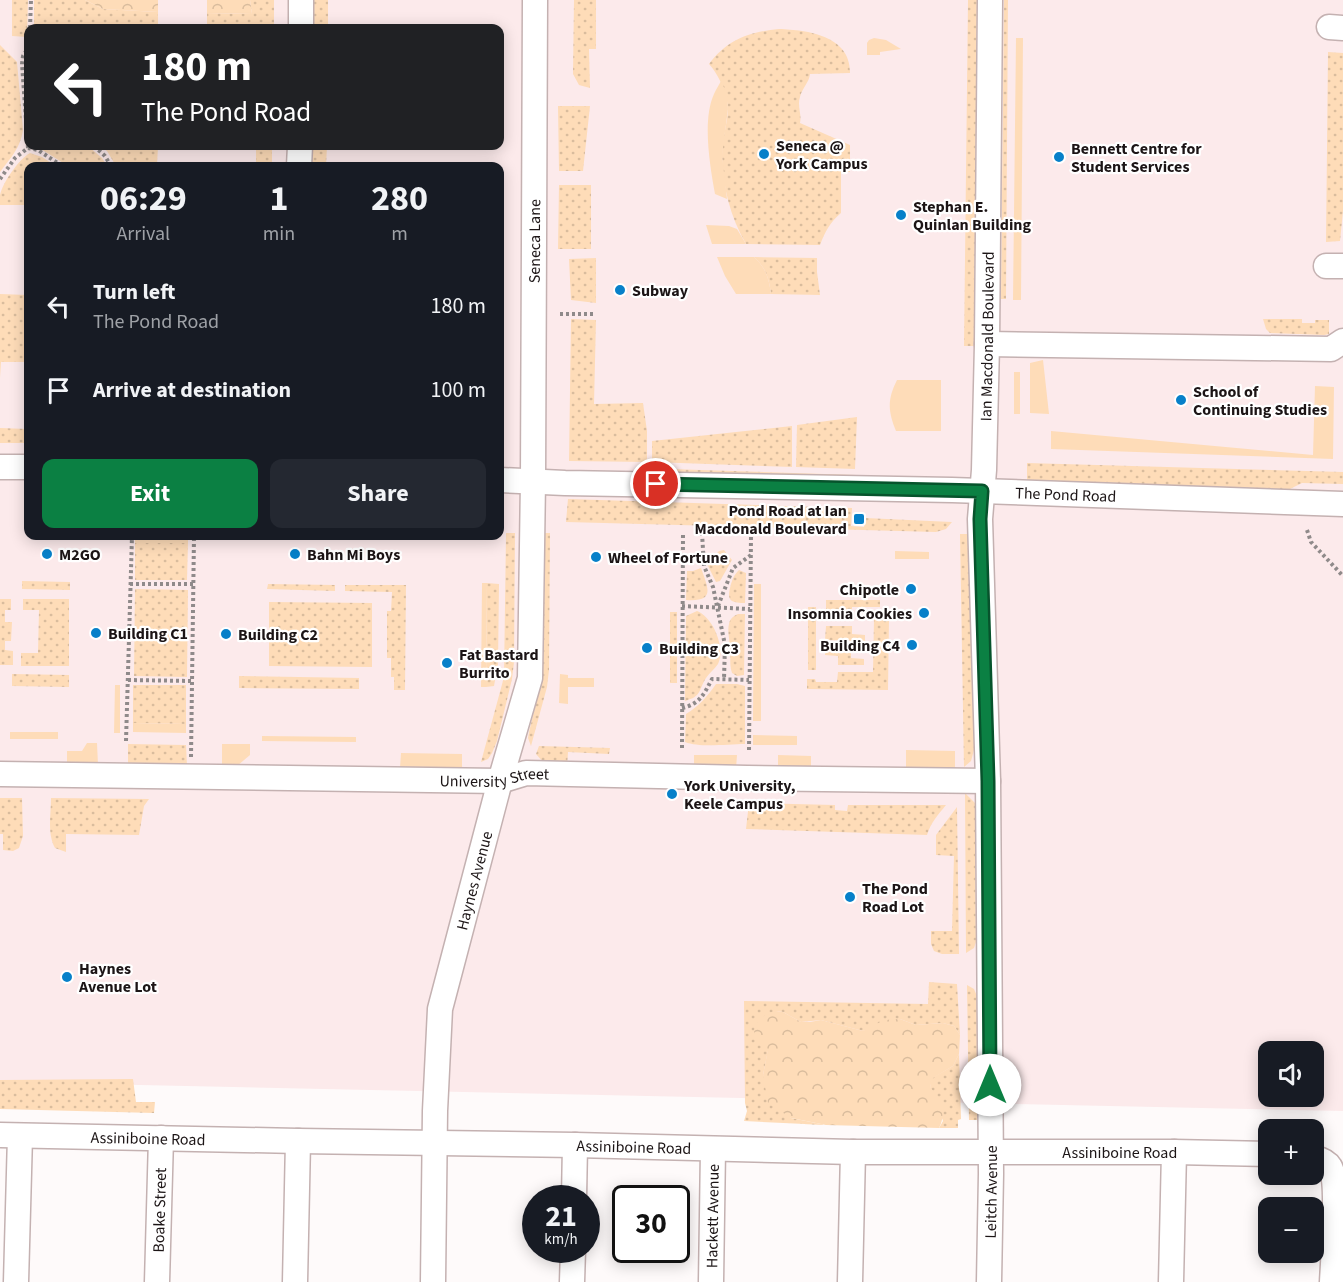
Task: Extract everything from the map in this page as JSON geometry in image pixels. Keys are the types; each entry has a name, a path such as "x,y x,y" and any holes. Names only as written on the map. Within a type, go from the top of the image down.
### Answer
{"street":[{"path":"301,0 301,24"},
{"name":"Seneca Lane","path":"533,482 535,0"},
{"name":"Ian Macdonald Boulevard","path":"982,491 987,344 990,0"},
{"path":"987,344 1331,349 1343,341"},
{"path":"0,467 24,467"},
{"name":"The Pond Road","path":"504,480 982,491 1343,504"},
{"name":"Haynes Avenue","path":"433,1282 435,1112 440,1009 500,781 531,678 533,482"},
{"name":"Leitch Avenue","path":"982,491 980,519 988,781 989,1282"},
{"name":"University Street","path":"0,774 500,781 526,774 988,781"},
{"path":"10,1135 16,1282"},
{"name":"Assiniboine Road","path":"10,1135 853,1152 1258,1154"},
{"name":"Boake Street","path":"157,1282 161,1138"},
{"path":"295,1282 298,1142"},
{"path":"574,1185 575,1145"},
{"name":"Hackett Avenue","path":"711,1282 713,1149"},
{"path":"850,1282 853,1152"},
{"path":"1172,1282 1174,1152"},
{"path":"1324,1166 1334,1183 1332,1282"},
{"path":"572,1282 573,1263"}],"path":[{"path":"30,24 31,0"},
{"path":"24,54 22,64 24,84"},
{"path":"0,179 15,158 25,150"},
{"path":"38,150 56,162"},
{"path":"98,150 109,162"},
{"path":"560,314 596,314"},
{"path":"1307,530 1311,542 1343,576"},
{"path":"682,748 683,532"},
{"path":"702,533 704,566 713,587 724,645 724,679"},
{"path":"749,750 751,535"},
{"path":"126,741 132,540"},
{"path":"191,761 194,540"},
{"path":"717,607 733,568 751,555"},
{"path":"130,584 193,584"},
{"path":"682,606 750,609"},
{"path":"682,708 692,705 701,698 712,679 749,680"},
{"path":"128,680 192,681"}],"shaded area":[{"name":"York University, Keele Campus","path":"0,0 1343,0 1343,1111 0,1082"}],"green space":[{"path":"12,0 28,0 27,24 24,24 24,37 12,36"},
{"path":"34,0 85,0 103,9 158,12 158,24 34,24"},
{"path":"85,0 158,0 158,12 103,9"},
{"path":"207,0 250,0 252,14 207,13"},
{"path":"250,0 274,0 274,24 207,24 207,13 252,14"},
{"path":"311,0 328,0 328,24 311,24"},
{"path":"574,0 596,0 596,49 589,49 590,88 579,85 573,74"},
{"path":"968,0 977,0 974,346 964,346"},
{"path":"1004,0 1008,0 1006,299 1001,299"},
{"path":"779,29 802,31 826,37 836,43 848,61 850,73 810,74 799,100 800,123 850,145 850,172 841,172 841,213 828,228 820,245 746,244 736,223 726,191 722,156 728,104 722,86 709,64 724,48 740,38"},
{"path":"874,38 886,40 901,49 880,52 880,55 867,55 867,43"},
{"path":"1016,38 1023,38 1021,300 1013,300"},
{"path":"0,45 17,62 23,130 17,148 0,172"},
{"path":"1328,52 1343,53 1343,211 1340,241 1326,242"},
{"path":"721,81 727,94 728,109 722,155 727,199 715,194 708,143 710,105"},
{"path":"558,106 590,106 583,171 559,171"},
{"path":"42,150 93,150 104,162 62,162"},
{"path":"158,150 157,162 114,162 107,151"},
{"path":"256,150 272,150 272,162 256,162"},
{"path":"310,150 327,150 326,162 310,162"},
{"path":"30,153 50,162 24,162 24,205 0,205 2,190 21,160"},
{"path":"559,185 591,185 591,249 558,249"},
{"path":"706,225 729,226 737,229 746,244 712,244"},
{"path":"717,257 754,257 766,274 771,294 736,294"},
{"path":"754,257 817,258 820,295 771,294 766,274"},
{"path":"596,258 596,303 571,300 569,259"},
{"path":"0,294 24,295 24,362 1,362 0,378"},
{"path":"571,319 596,320 594,404 643,403 647,431 647,462 569,461"},
{"path":"1263,319 1302,319 1302,323 1329,320 1329,334 1270,333"},
{"path":"1043,360 1049,414 1030,413 1030,363"},
{"path":"1014,372 1020,372 1020,414 1014,414"},
{"path":"897,380 941,380 941,431 896,431 890,406"},
{"path":"1315,386 1334,387 1333,459 1051,449 1051,431 1313,455"},
{"path":"857,417 855,469 796,467 797,425"},
{"path":"792,426 792,467 652,462 652,441"},
{"path":"0,428 24,429 24,443 0,443"},
{"path":"1027,463 1343,472 1343,484 1302,483 1284,492 1036,483 1027,480"},
{"path":"638,468 856,475 856,480 637,473"},
{"path":"568,499 852,508 851,526 864,527 865,518 952,522 946,529 936,532 566,522"},
{"path":"506,533 515,533 514,662 497,741 488,759 481,762 504,677"},
{"path":"544,533 550,533 549,670 547,687 531,746 528,738 543,666"},
{"path":"960,534 972,534 974,750 971,761 964,767"},
{"path":"135,540 188,540 188,543 135,543"},
{"path":"135,543 188,543 187,580 135,580"},
{"path":"724,550 732,560 720,581 716,582 707,564 719,551"},
{"path":"895,551 929,552 929,559 895,559"},
{"path":"701,568 707,587 706,596 702,599 686,600 687,571"},
{"path":"739,570 746,573 745,603 732,601 729,597 732,580"},
{"path":"22,581 70,582 70,590 22,589"},
{"path":"482,583 487,583 486,687 481,687"},
{"path":"487,583 499,584 498,664 494,686 486,687"},
{"path":"268,584 335,585 335,591 267,589"},
{"path":"754,584 761,584 761,721 753,721"},
{"path":"345,585 406,585 405,690 394,690 391,658 387,658 387,611 391,611 392,592 345,591"},
{"path":"135,589 188,590 187,677 134,676"},
{"path":"0,599 11,599 11,610 5,610 5,622 12,622 11,641 5,641 5,650 13,651 13,665 0,665"},
{"path":"23,599 69,599 69,666 21,666 21,653 38,653 39,610 23,610"},
{"path":"826,600 880,600 880,607 852,607 852,615 826,615"},
{"path":"269,602 372,603 372,667 269,666"},
{"path":"808,607 816,607 816,670 808,670"},
{"path":"697,611 703,614 713,626 719,642 720,657 718,664 706,678 697,695 685,701 686,616"},
{"path":"670,612 677,612 677,683 670,683"},
{"path":"738,614 745,614 744,675 737,676 731,670 728,630 730,620"},
{"path":"874,619 889,619 888,690 807,689 807,679 815,679 816,682 837,682 838,672 873,672"},
{"path":"826,626 852,626 852,634 865,635 865,641 825,640"},
{"path":"825,650 851,650 851,658 864,659 864,665 838,665 838,656 825,655"},
{"path":"12,674 69,675 69,687 12,686"},
{"path":"560,674 568,675 568,678 594,678 594,687 568,687 568,704 559,703"},
{"path":"239,676 359,678 359,689 239,688"},
{"path":"716,684 745,686 745,744 706,745 685,742 686,714 702,701"},
{"path":"115,685 120,685 120,733 114,733"},
{"path":"133,685 186,685 186,724 133,723"},
{"path":"133,723 186,724 186,733 133,732"},
{"path":"10,732 58,732 58,739 10,739"},
{"path":"753,735 797,736 797,745 753,745"},
{"path":"262,736 356,737 356,742 262,741"},
{"path":"87,743 97,743 98,765 67,764 67,751 82,751"},
{"path":"128,744 186,745 187,766 128,765"},
{"path":"222,744 250,744 250,755 237,766 222,766"},
{"path":"539,746 610,748 609,754 568,752 567,768 543,762 536,754"},
{"path":"906,750 955,751 955,769 906,769"},
{"path":"401,753 462,754 462,769 400,768"},
{"path":"694,755 737,755 736,769 694,769"},
{"path":"778,755 811,756 811,769 778,769"},
{"path":"965,793 975,803 976,942 974,948 966,953"},
{"path":"0,798 22,798 23,836 19,848 13,851 3,850 3,834 0,834"},
{"path":"51,798 149,799 144,806 139,835 66,834 66,852 55,848 53,842 50,830"},
{"path":"749,803 835,805 835,810 847,811 848,805 946,805 933,822 927,835 746,829"},
{"path":"957,807 959,954 942,954 934,951 931,944 931,931 952,931 954,856 936,855 936,835"},
{"path":"929,982 957,984 960,1035 954,1026 943,1023 916,1025 900,1019 863,1031 821,1020 801,1022 783,1012 776,1011 763,1075 791,1118 826,1125 744,1121 747,1111 744,1001 928,1004"},
{"path":"967,985 974,989 977,996 980,1120 969,1120"},
{"path":"776,1011 783,1012 801,1022 821,1020 863,1031 884,1020 900,1019 916,1025 943,1023 954,1026 960,1035 959,1054 953,1066 933,1078 930,1087 941,1106 942,1117 939,1128 826,1125 791,1118 768,1103 763,1075 768,1049 756,1039 754,1033 757,1022 762,1017"},
{"path":"959,1054 961,1119 958,1120 958,1128 939,1128 943,1121 930,1087 932,1078 953,1066"},
{"path":"133,1079 136,1102 155,1102 154,1113 0,1109 0,1080"}],"place":[{"name":"Seneca @ York Campus","path":"764,154"},
{"name":"Bennett Centre for Student Services","path":"1059,157"},
{"name":"Stephan E. Quinlan Building","path":"901,215"},
{"name":"Subway","path":"620,290"},
{"name":"School of Continuing Studies","path":"1181,400"},
{"name":"Pond Road at Ian Macdonald Boulevard","path":"859,519"},
{"name":"M2GO","path":"47,554"},
{"name":"Bahn Mi Boys","path":"295,554"},
{"name":"Wheel of Fortune","path":"596,557"},
{"name":"Chipotle","path":"911,589"},
{"name":"Insomnia Cookies","path":"924,613"},
{"name":"Building C1","path":"96,633"},
{"name":"Building C2","path":"226,634"},
{"name":"Building C4","path":"912,645"},
{"name":"Building C3","path":"647,648"},
{"name":"Fat Bastard Burrito","path":"447,663"},
{"name":"York University, Keele Campus","path":"672,794"},
{"name":"The Pond Road Lot","path":"850,897"},
{"name":"Haynes Avenue Lot","path":"67,977"}],"route":[{"path":"656,484 982,491 980,519 988,781 990,1085"}]}
